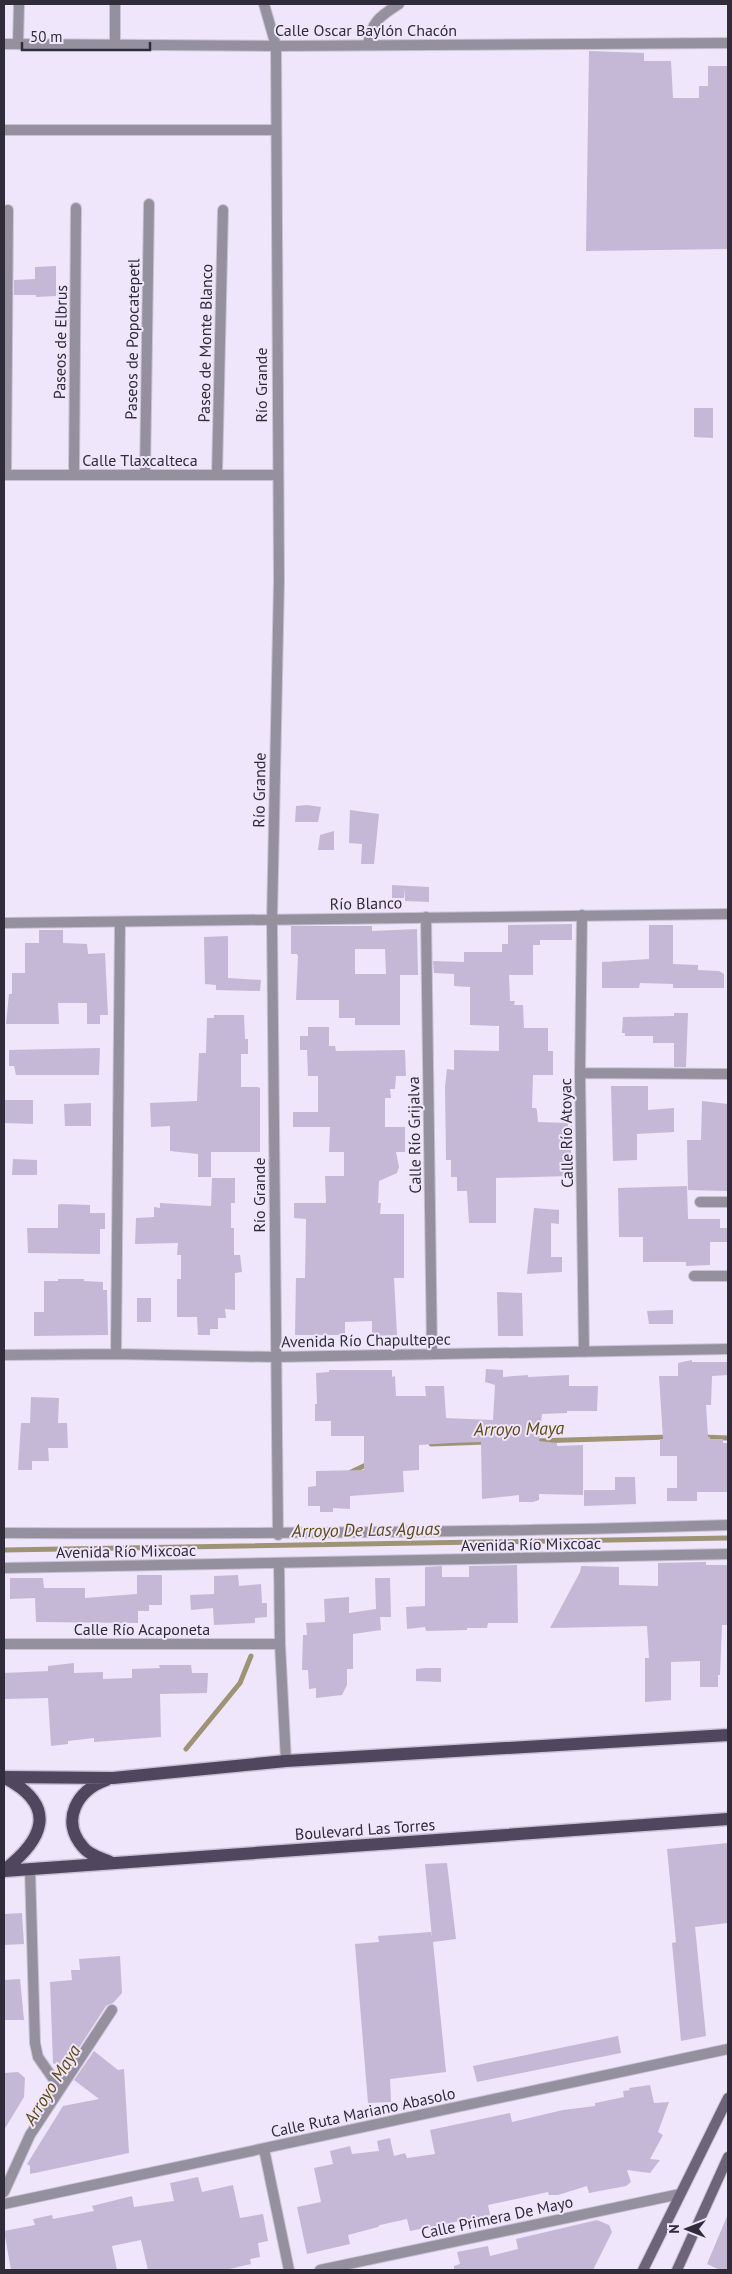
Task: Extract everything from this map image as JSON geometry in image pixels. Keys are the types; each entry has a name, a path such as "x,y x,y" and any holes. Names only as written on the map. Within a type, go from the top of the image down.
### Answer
{"main road":[{"path":"4,1777 113,1778 286,1761 728,1735"},
{"path":"4,1777 31,1795 37,1805 39,1825 31,1845 22,1856 4,1870"},
{"path":"111,1863 84,1849 72,1825 74,1810 80,1797 93,1785 113,1778"},
{"name":"Boulevard Las Torres","path":"4,1870 728,1819"},
{"path":"643,2270 728,2098"},
{"path":"677,2270 728,2156"}],"street":[{"path":"18,44 19,4"},
{"path":"115,4 115,45"},
{"name":"Río Grande","path":"264,4 276,46 279,581 272,920 278,1535"},
{"path":"368,45 369,32 379,17 399,4"},
{"name":"Calle Oscar Baylón Chacón","path":"4,44 276,46 728,43"},
{"path":"4,130 275,130"},
{"name":"Paseos de Popocatepetl","path":"145,475 149,204"},
{"name":"Paseos de Elbrus","path":"74,475 76,208"},
{"path":"5,475 8,210"},
{"name":"Paseo de Monte Blanco","path":"217,475 223,210"},
{"name":"Calle Tlaxcalteca","path":"5,475 277,475"},
{"name":"Río Blanco","path":"4,923 582,914 728,914"},
{"name":"Calle Río Atoyac","path":"582,914 580,1073 584,1352"},
{"name":"Calle Río Grijalva","path":"426,917 432,1353"},
{"path":"116,1354 120,922"},
{"path":"580,1073 728,1074"},
{"path":"700,1202 728,1202"},
{"path":"694,1276 728,1276"},
{"name":"Avenida Río Chapultepec","path":"4,1355 116,1354 275,1358 432,1353 728,1349"},
{"name":"Avenida Río Mixcoac","path":"4,1533 278,1535 573,1530 728,1525"},
{"name":"Avenida Río Mixcoac","path":"4,1568 728,1554"},
{"path":"279,1563 280,1644 286,1761"},
{"name":"Calle Río Acaponeta","path":"4,1644 280,1644"},
{"path":"30,1869 36,2043 38,2057 59,2087"},
{"path":"4,2192 30,2135 59,2087 112,2010"},
{"name":"Calle Ruta Mariano Abasolo","path":"4,2204 728,2049"},
{"path":"264,2149 289,2270"},
{"name":"Calle Primera De Mayo","path":"320,2270 680,2194"}],"building":[{"path":"589,51 644,53 644,61 671,61 673,98 699,98 699,86 708,86 708,66 728,66 728,249 586,251"},
{"path":"56,266 56,296 14,295 14,280 35,279 35,267"},
{"path":"694,408 713,408 713,438 694,437"},
{"path":"296,806 321,807 318,822 295,822"},
{"path":"350,810 379,814 374,864 361,864 362,844 349,843"},
{"path":"334,831 334,850 318,850 320,835"},
{"path":"392,885 429,887 429,902 405,901 405,889 404,898 392,898"},
{"path":"572,924 572,940 540,940 540,945 533,945 533,975 509,975 510,1001 515,1001 514,1005 523,1005 524,1028 548,1028 548,1051 553,1051 553,1075 533,1075 532,1108 536,1108 538,1122 568,1123 568,1126 572,1126 570,1176 496,1178 496,1223 469,1223 467,1191 457,1191 457,1177 451,1177 451,1160 446,1160 445,1087 447,1069 454,1070 454,1050 499,1051 499,1026 470,1025 470,987 454,986 454,974 434,973 433,961 464,962 464,952 502,952 502,944 508,944 508,925"},
{"path":"649,925 673,925 673,964 698,965 698,970 719,971 724,974 724,988 673,988 673,984 640,983 639,988 602,988 602,962 649,959"},
{"path":"291,926 372,926 372,931 417,929 418,975 400,975 400,1025 355,1025 355,1018 339,1018 339,1000 296,1000 298,957 297,954 291,954","holes":["355,949 385,949 386,974 355,974"]},
{"path":"39,930 63,930 63,943 87,944 88,954 105,953 108,1015 100,1015 100,1024 87,1024 87,1003 58,1003 59,1024 6,1024 9,994 12,994 12,973 25,973 25,943 39,943"},
{"path":"228,936 228,978 261,980 260,991 216,990 216,985 205,984 204,937"},
{"path":"674,1013 688,1013 686,1067 674,1067 674,1043 653,1043 653,1036 625,1036 625,1033 622,1033 623,1017 674,1016"},
{"path":"214,1015 244,1015 245,1039 248,1039 248,1054 241,1054 241,1087 260,1088 260,1152 211,1152 211,1177 198,1177 198,1154 170,1151 170,1126 151,1127 150,1103 197,1101 199,1053 206,1053 207,1018 214,1018"},
{"path":"308,1027 329,1027 329,1046 335,1046 336,1051 405,1050 406,1076 396,1076 395,1089 390,1089 391,1098 385,1098 385,1127 405,1127 405,1152 396,1152 399,1167 397,1173 379,1181 378,1203 381,1203 380,1214 404,1214 404,1278 394,1278 397,1335 372,1336 372,1321 345,1322 345,1335 295,1335 296,1278 305,1278 306,1219 294,1218 294,1203 326,1203 325,1176 344,1176 344,1152 329,1152 330,1127 293,1127 293,1112 318,1112 318,1076 308,1076 307,1050 300,1050 300,1036 308,1036"},
{"path":"100,1048 99,1075 16,1075 14,1066 9,1066 9,1050"},
{"path":"611,1086 648,1086 648,1110 674,1108 674,1132 637,1134 637,1160 613,1161"},
{"path":"4,1100 33,1100 33,1124 4,1123"},
{"path":"702,1101 728,1104 727,1191 688,1190 687,1140 701,1140"},
{"path":"91,1103 91,1126 65,1126 64,1104"},
{"path":"13,1159 37,1160 37,1175 12,1175"},
{"path":"212,1178 235,1178 235,1203 231,1203 231,1228 234,1228 234,1255 240,1255 242,1272 235,1273 235,1310 225,1309 226,1318 218,1318 218,1329 210,1329 210,1335 198,1335 197,1317 177,1317 177,1279 181,1279 181,1255 177,1255 178,1243 135,1244 136,1218 154,1217 154,1207 160,1208 160,1203 211,1206"},
{"path":"687,1186 688,1219 720,1219 720,1228 728,1228 728,1242 710,1242 710,1265 686,1266 686,1262 643,1262 643,1237 619,1237 618,1188"},
{"path":"58,1205 90,1205 90,1213 105,1213 105,1229 100,1229 100,1254 28,1253 27,1228 58,1228"},
{"path":"534,1208 559,1210 559,1224 551,1223 551,1257 562,1257 562,1272 527,1274"},
{"path":"58,1279 84,1279 84,1281 103,1282 103,1290 107,1290 108,1335 34,1336 34,1312 44,1312 44,1281 58,1281"},
{"path":"497,1292 522,1293 523,1336 498,1336"},
{"path":"137,1298 151,1298 151,1322 137,1322"},
{"path":"673,1310 673,1324 649,1324 647,1311"},
{"path":"692,1360 692,1362 728,1362 728,1375 712,1376 711,1405 706,1405 708,1437 710,1439 723,1439 723,1443 727,1443 728,1492 697,1492 697,1501 667,1501 667,1488 677,1488 677,1456 660,1456 660,1439 663,1439 659,1376 678,1376 678,1363"},
{"path":"486,1369 503,1370 503,1377 569,1375 569,1386 598,1386 597,1411 567,1411 567,1413 542,1414 539,1441 557,1443 557,1446 583,1445 583,1495 539,1494 539,1500 533,1502 519,1502 519,1495 482,1499 481,1442 451,1443 419,1445 419,1470 403,1471 404,1492 350,1496 350,1509 333,1508 333,1512 320,1512 320,1506 308,1506 308,1487 316,1486 316,1471 364,1470 364,1436 331,1436 331,1421 315,1421 315,1404 317,1404 316,1373 329,1372 329,1370 392,1370 392,1377 395,1376 396,1396 426,1396 425,1386 444,1386 446,1418 493,1420 495,1385 485,1382"},
{"path":"31,1397 59,1398 58,1423 67,1423 68,1448 48,1448 49,1461 32,1461 32,1470 18,1470 21,1423 30,1423"},
{"path":"615,1477 635,1477 636,1504 584,1506 584,1490 615,1490"},
{"path":"706,1562 706,1565 728,1565 728,1625 722,1625 718,1687 700,1687 700,1661 671,1662 671,1700 645,1702 645,1658 649,1658 647,1626 550,1628 580,1572 581,1566 619,1567 619,1585 658,1586 658,1563"},
{"path":"517,1565 518,1623 488,1623 487,1628 467,1628 467,1630 426,1631 425,1627 407,1629 406,1607 425,1606 425,1567 442,1566 442,1577 469,1577 469,1566"},
{"path":"137,1575 162,1575 162,1605 149,1605 149,1611 138,1611 138,1623 36,1622 35,1598 10,1599 10,1578 43,1578 44,1588 85,1588 85,1598 137,1594"},
{"path":"238,1575 239,1586 261,1584 262,1603 267,1603 267,1617 255,1618 255,1623 214,1625 213,1608 191,1610 190,1595 214,1594 214,1576"},
{"path":"375,1578 390,1578 391,1617 380,1617 381,1630 353,1634 353,1669 347,1669 347,1685 342,1695 316,1698 316,1688 309,1689 308,1670 302,1670 303,1635 307,1635 306,1623 325,1622 324,1599 349,1597 349,1613 376,1609"},
{"path":"74,1663 74,1673 103,1672 103,1679 132,1678 132,1669 160,1668 159,1665 191,1665 192,1673 208,1673 207,1693 160,1694 161,1737 94,1742 94,1738 68,1741 68,1744 51,1746 48,1698 4,1699 4,1673 48,1671 48,1666"},
{"path":"441,1668 441,1682 416,1681 416,1669"},
{"path":"728,1843 728,1923 695,1927 706,2036 681,2041 672,1943 676,1942 667,1849"},
{"path":"447,1863 456,1939 433,1942 446,2072 390,2079 391,2102 368,2103 355,1944 379,1942 378,1936 431,1932 432,1938 425,1864"},
{"path":"22,1913 24,1944 4,1945 4,1914"},
{"path":"120,1956 122,1993 113,2003 106,2006 64,2071 53,2063 50,1982 72,1980 71,1970 80,1970 79,1959"},
{"path":"20,1979 24,2020 4,2020 4,1980"},
{"path":"618,2036 621,2053 477,2082 473,2066"},
{"path":"94,2051 118,2070 124,2069 129,2153 30,2174 30,2166 27,2164 63,2106 99,2099 74,2080"},
{"path":"18,2072 25,2078 24,2097 4,2130 4,2073"},
{"path":"650,2085 654,2103 669,2102 658,2132 663,2135 650,2159 660,2160 650,2173 627,2170 631,2182 626,2186 589,2193 587,2186 558,2195 549,2195 548,2192 488,2205 490,2215 410,2231 407,2219 348,2235 350,2244 307,2254 297,2207 321,2202 314,2168 333,2164 330,2151 350,2146 352,2154 379,2151 377,2141 390,2138 394,2156 405,2153 407,2158 435,2154 430,2130 510,2113 512,2122 563,2110 595,2106 595,2103 624,2097 623,2091 630,2090 629,2088"},
{"path":"198,2177 202,2192 233,2185 240,2218 263,2214 268,2241 258,2243 260,2257 250,2259 251,2264 225,2270 148,2270 141,2240 112,2246 117,2270 11,2270 4,2231 35,2225 33,2219 52,2215 53,2219 94,2211 92,2206 132,2196 134,2207 174,2201 170,2183"},
{"path":"728,2214 728,2270 720,2270 707,2264"},
{"path":"597,2220 609,2225 612,2232 593,2270 454,2270 454,2266 460,2264 457,2252 488,2246 490,2256 518,2249 516,2239"}],"waterway":[{"name":"Arroyo Maya","path":"533,1441 670,1437"},
{"name":"Arroyo Maya","path":"703,1437 728,1438"},
{"name":"Arroyo Maya","path":"431,1444 487,1442"},
{"name":"Arroyo Maya","path":"349,1473 368,1464"},
{"name":"Arroyo De Las Aguas","path":"4,1550 728,1538"},
{"name":"Arroyo Maya","path":"186,1749 240,1683 251,1656"}]}
